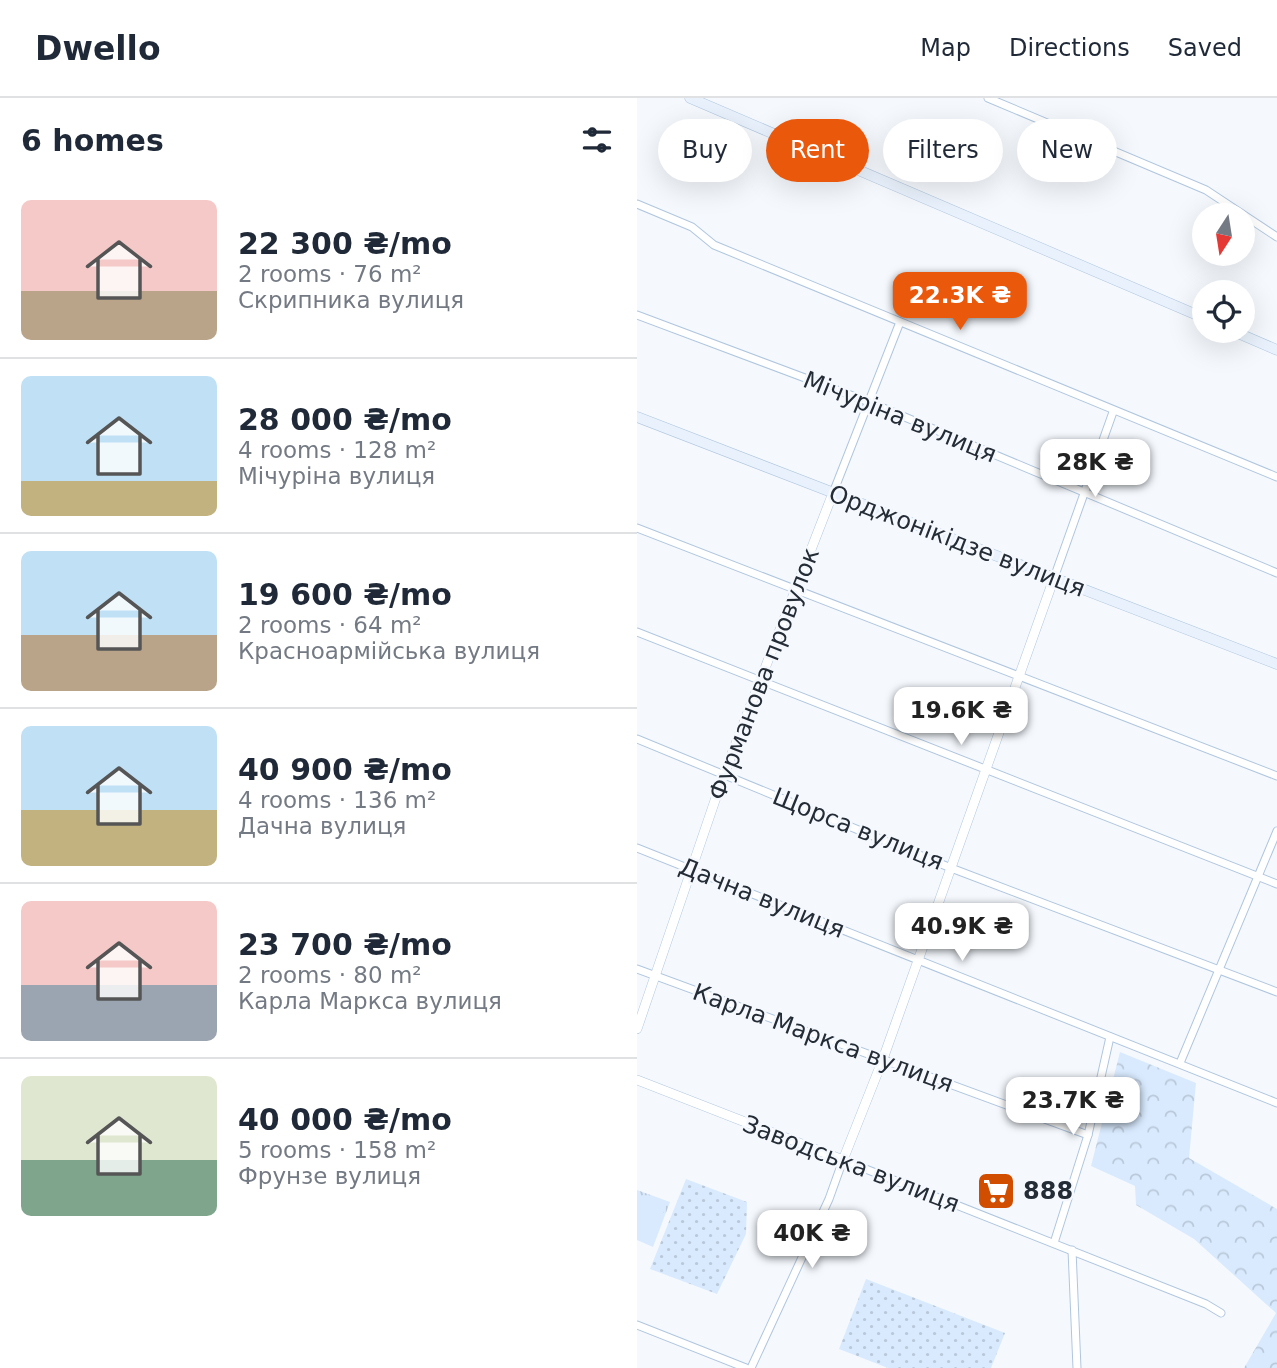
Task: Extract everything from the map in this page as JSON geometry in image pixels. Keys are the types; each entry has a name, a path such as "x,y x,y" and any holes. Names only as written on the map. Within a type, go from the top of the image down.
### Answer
{"main road":[{"path":"690,98 1192,313"},
{"path":"1255,340 1277,350"},
{"name":"Орджонікідзе вулиця","path":"637,417 1277,664"}],"street":[{"path":"988,98 1206,190 1277,237"},
{"path":"637,204 692,228 714,245 1113,412 1277,477"},
{"name":"Мічуріна вулиця","path":"637,315 869,402 1277,573"},
{"name":"Фурманова провулок","path":"637,1029 724,774 900,322"},
{"path":"637,1325 749,1368 828,1199 883,1059 1113,412"},
{"path":"637,528 1277,776"},
{"path":"637,632 1277,884"},
{"name":"Щорса вулиця","path":"637,738 951,867 1277,992"},
{"path":"1180,1063 1277,831"},
{"name":"Дачна вулиця","path":"637,848 1277,1103"},
{"name":"Карла Маркса вулиця","path":"637,969 1088,1135"},
{"path":"1054,1243 1088,1135 1110,1037"},
{"name":"Заводська вулиця","path":"637,1080 1072,1250 1221,1313"},
{"path":"1072,1250 1077,1368"}],"green space":[{"path":"1120,1052 1196,1083 1189,1158 1277,1209 1277,1368 1244,1368 1276,1313 1194,1239 1136,1205 1135,1186 1091,1166"},
{"path":"686,1179 747,1202 746,1234 717,1294 650,1269"},
{"path":"637,1190 670,1202 653,1247 637,1240"},
{"path":"647,1196 667,1204 651,1244 637,1239 637,1223"},
{"path":"866,1279 1005,1333 991,1368 888,1368 839,1349"}],"place":[{"name":"888","path":"996,1191"}]}
